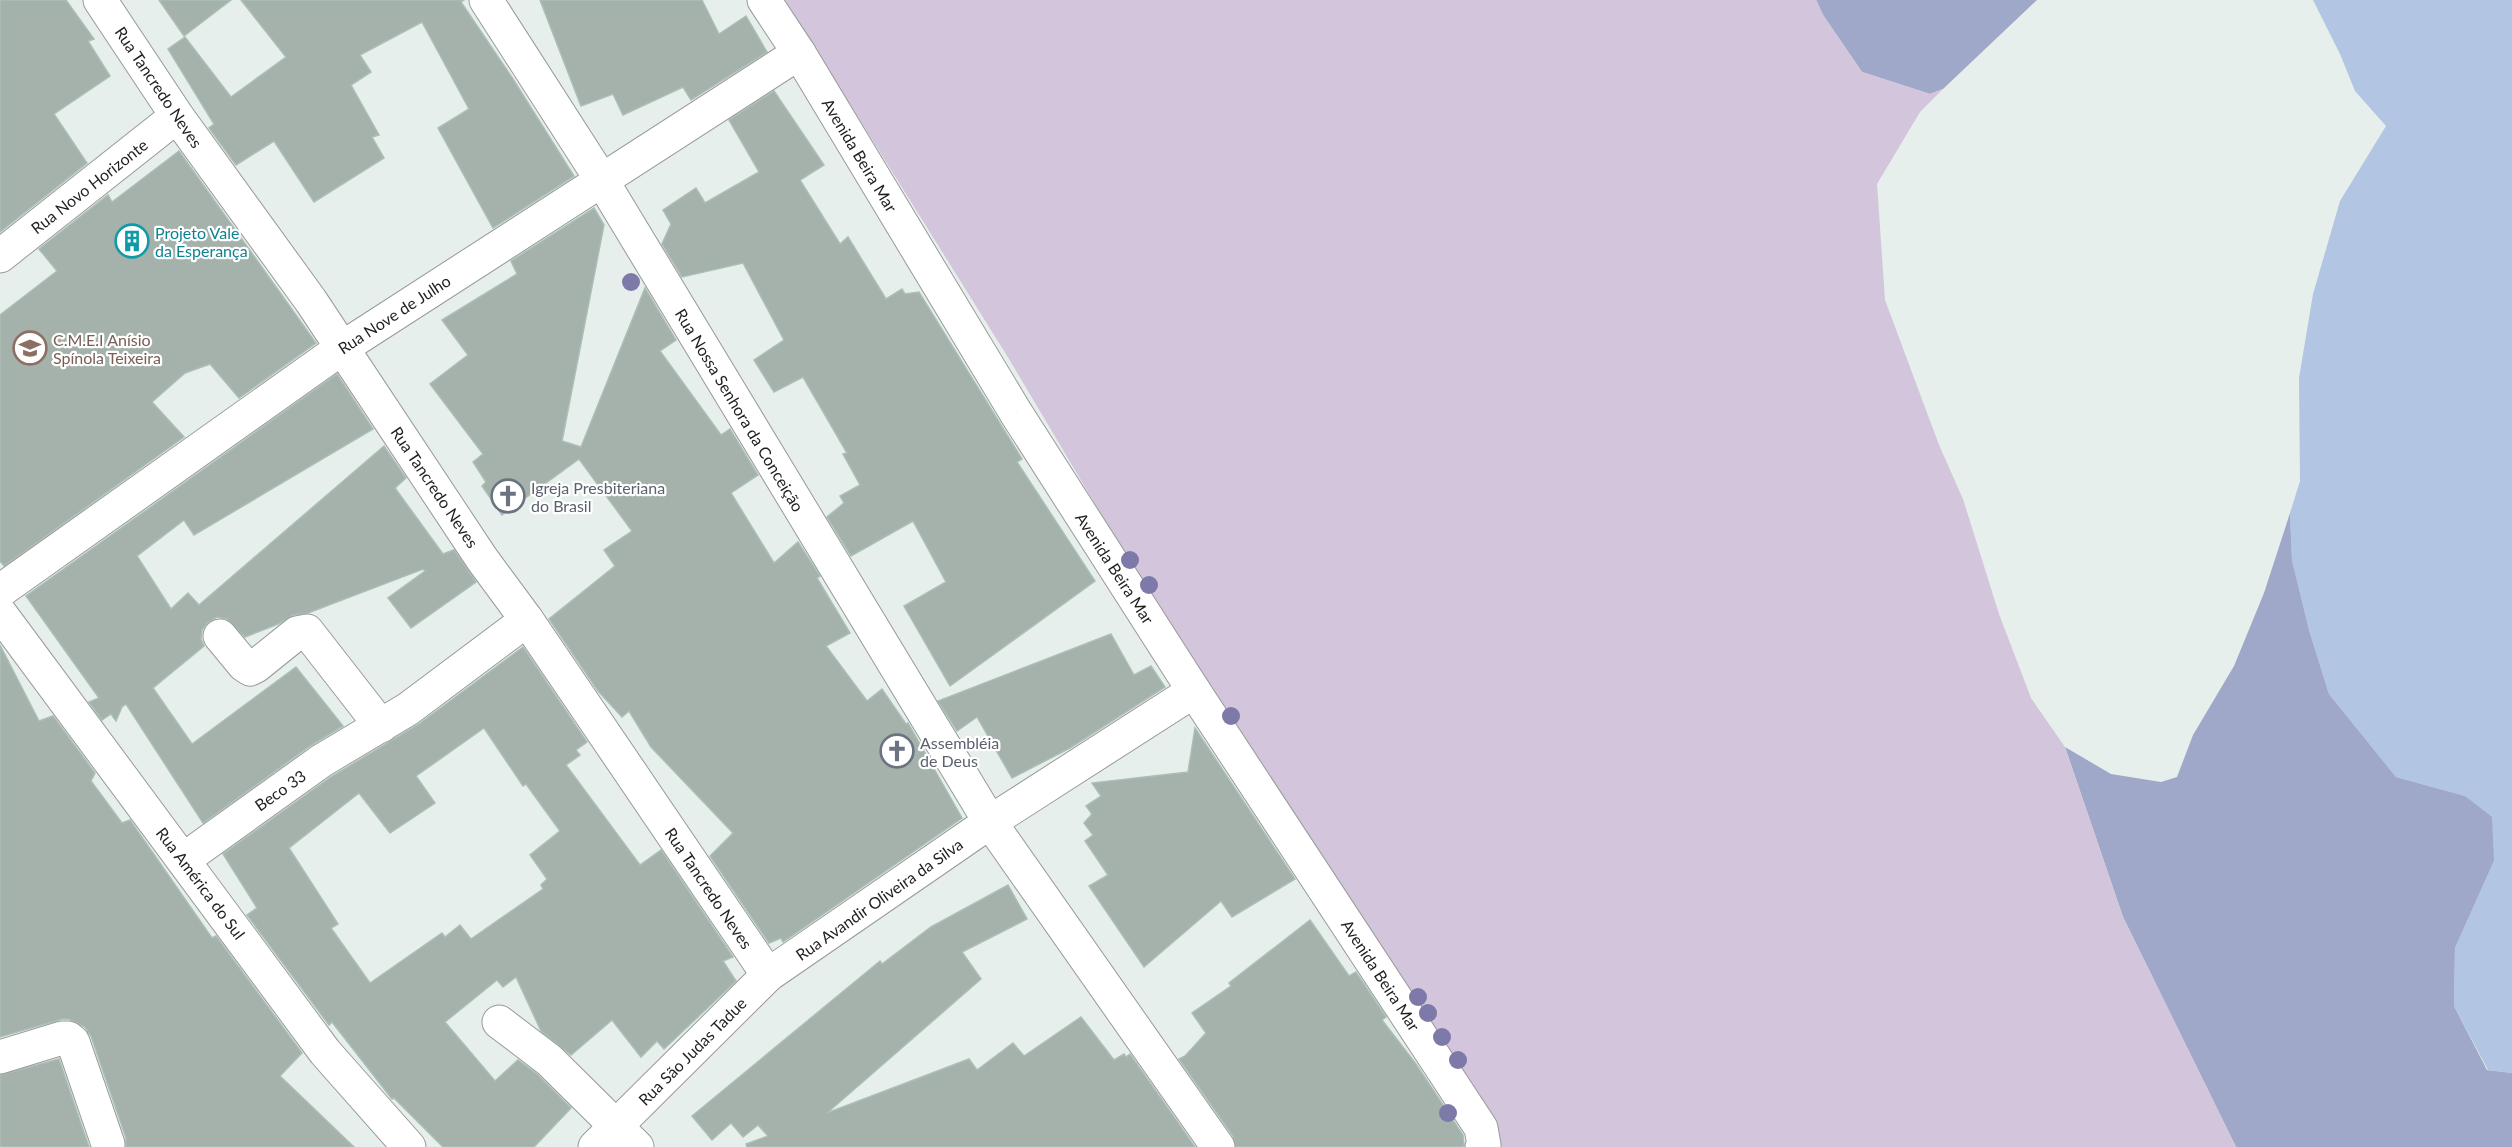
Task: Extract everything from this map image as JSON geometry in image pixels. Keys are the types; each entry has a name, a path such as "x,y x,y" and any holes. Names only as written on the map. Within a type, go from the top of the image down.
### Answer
{"street":[{"name":"Rua Tancredo Neves","path":"100,0 177,116 304,291 482,559 527,620 768,975"},
{"name":"Rua Nossa Senhora da Conceição","path":"486,0 601,179 990,822"},
{"name":"Avenida Beira Mar","path":"764,0 799,53 1016,413 1482,1137"},
{"name":"Rua Nove de Julho","path":"0,591 342,348 799,53"},
{"name":"Rua Novo Horizonte","path":"0,256 177,116"},
{"name":"Rua América do Sul","path":"0,613 325,1052 409,1147"},
{"name":"Beco 33","path":"183,860 321,761 408,709 527,620"},
{"path":"220,636 250,669 297,633 307,631 381,726"},
{"name":"Rua Avandir Oliveira da Silva","path":"768,975 990,822 1194,691"},
{"path":"990,822 1218,1147"},
{"name":"Rua São Judas Tadue","path":"616,1140 768,975"},
{"path":"499,1022 549,1060 616,1140"},
{"path":"0,1057 62,1038 68,1038 73,1042 108,1144"}],"shaded area":[{"path":"785,0 1816,0 1823,15 1862,72 1930,94 1943,89 1920,112 1877,184 1885,300 1939,445 1963,499 1999,614 2031,698 2065,747 2123,917 2236,1147 1487,1147 1482,1119 1415,997 1364,922 1292,836 1009,359"},
{"path":"1816,0 2037,0 1943,89 1930,94 1862,72 1823,15"},
{"path":"2313,0 2512,0 2512,1073 2488,1070 2454,1006 2455,948 2494,861 2465,796 2396,777 2329,694 2309,630 2292,560 2290,513 2300,481 2299,378 2313,294 2340,201 2386,126 2355,91 2340,54"},
{"path":"2290,513 2292,560 2309,630 2329,694 2396,777 2465,796 2492,817 2494,861 2455,948 2454,1006 2487,1070 2512,1073 2512,1147 2236,1147 2123,917 2065,747 2111,774 2161,782 2177,777 2193,735 2234,666 2264,593"}],"building":[{"path":"0,0 66,0 94,39 88,41 110,76 54,114 87,163 0,232"},
{"path":"159,0 231,0 184,36"},
{"path":"241,0 464,0 461,2 574,176 493,228 438,128 469,109 422,22 360,55 371,72 351,85 379,135 372,137 384,158 314,202 274,141 236,165 209,128 214,124 168,49 185,37 231,97 286,57"},
{"path":"540,0 702,0 719,34 746,16 767,52 691,100 683,87 623,115 613,94 581,106"},
{"path":"774,91 824,165 800,180 840,244 848,237 886,299 902,289 905,294 919,292 1022,459 1017,462 1095,581 950,686 904,606 946,582 913,521 851,556 827,517 844,503 840,496 860,485 843,454 847,453 803,377 774,392 754,360 784,340 743,263 682,277 662,244 671,224 663,210 696,188 705,203 759,172 729,120"},
{"path":"179,151 316,343 239,398 210,364 185,373 152,402 184,437 4,566 0,561 0,315 57,271 39,249 108,195 112,202"},
{"path":"594,208 604,225 562,441 581,447 645,288 676,340 660,351 721,435 730,429 758,475 731,493 774,563 798,542 820,576 817,578 850,633 826,646 867,701 882,689 906,724 908,723 962,818 783,942 781,938 769,943 710,856 733,833 651,747 629,711 622,717 598,691 549,619 615,566 604,550 632,531 579,459 502,515 482,486 486,482 473,462 483,454 430,384 468,355 442,320 517,274 511,261"},
{"path":"337,374 373,429 194,535 184,520 137,556 171,609 188,593 199,605 384,446 406,478 395,488 443,554 454,550 476,582 411,628 388,598 425,571 423,569 308,613 293,615 278,624 245,637 227,619 217,617 208,622 202,630 201,639 204,646 153,688 192,744 296,667 343,726 310,746 203,823 126,704 122,707 116,721 111,714 102,720 89,702 99,698 26,596"},
{"path":"1111,634 1134,675 1151,666 1165,687 1070,748 1012,778 977,717 957,731 938,701"},
{"path":"0,645 39,721 53,716 95,773 91,781 122,823 130,820 212,938 216,936 302,1053 280,1076 354,1147 126,1147 126,1138 91,1036 85,1027 69,1019 62,1019 0,1037"},
{"path":"523,647 587,742 576,750 580,755 566,765 640,865 661,850 733,957 723,961 736,981 664,1049 657,1041 641,1057 612,1020 571,1055 541,1031 516,977 503,987 497,980 445,1022 495,1081 518,1060 537,1074 571,1108 534,1147 443,1147 394,1098 392,1099 332,1022 329,1025 247,915 257,908 223,854 331,777 419,724","holes":["484,728 523,786 526,784 560,831 530,855 547,879 541,885 543,889 471,939 460,925 445,937 442,933 370,983 331,928 338,924 289,848 359,793 390,833 435,803 416,776"]},
{"path":"1195,728 1295,879 1232,917 1221,901 1144,967 1089,886 1108,875 1085,841 1093,835 1084,823 1092,814 1086,806 1101,796 1092,783 1188,772"},
{"path":"1008,885 1027,919 962,952 981,979 827,1113 969,1059 977,1070 1013,1043 1024,1056 1081,1017 1114,1060 1124,1054 1126,1057 1130,1054 1195,1147 747,1147 746,1144 768,1136 758,1125 743,1137 731,1123 712,1140 692,1116 880,961 882,964 931,927"},
{"path":"1310,920 1349,976 1356,972 1386,1017 1382,1020 1416,1064 1463,1135 1464,1147 1236,1147 1233,1136 1179,1059 1185,1056 1206,1033 1192,1013 1231,986 1229,983"},
{"path":"59,1059 89,1147 0,1147 0,1075"}],"place":[{"name":"Projeto Vale da Esperança","path":"132,241"},
{"name":"C.M.E.I Anísio Spínola Teixeira","path":"30,348"},
{"name":"Igreja Presbiteriana do Brasil","path":"508,496"},
{"name":"Assembléia de Deus","path":"897,751"}]}
